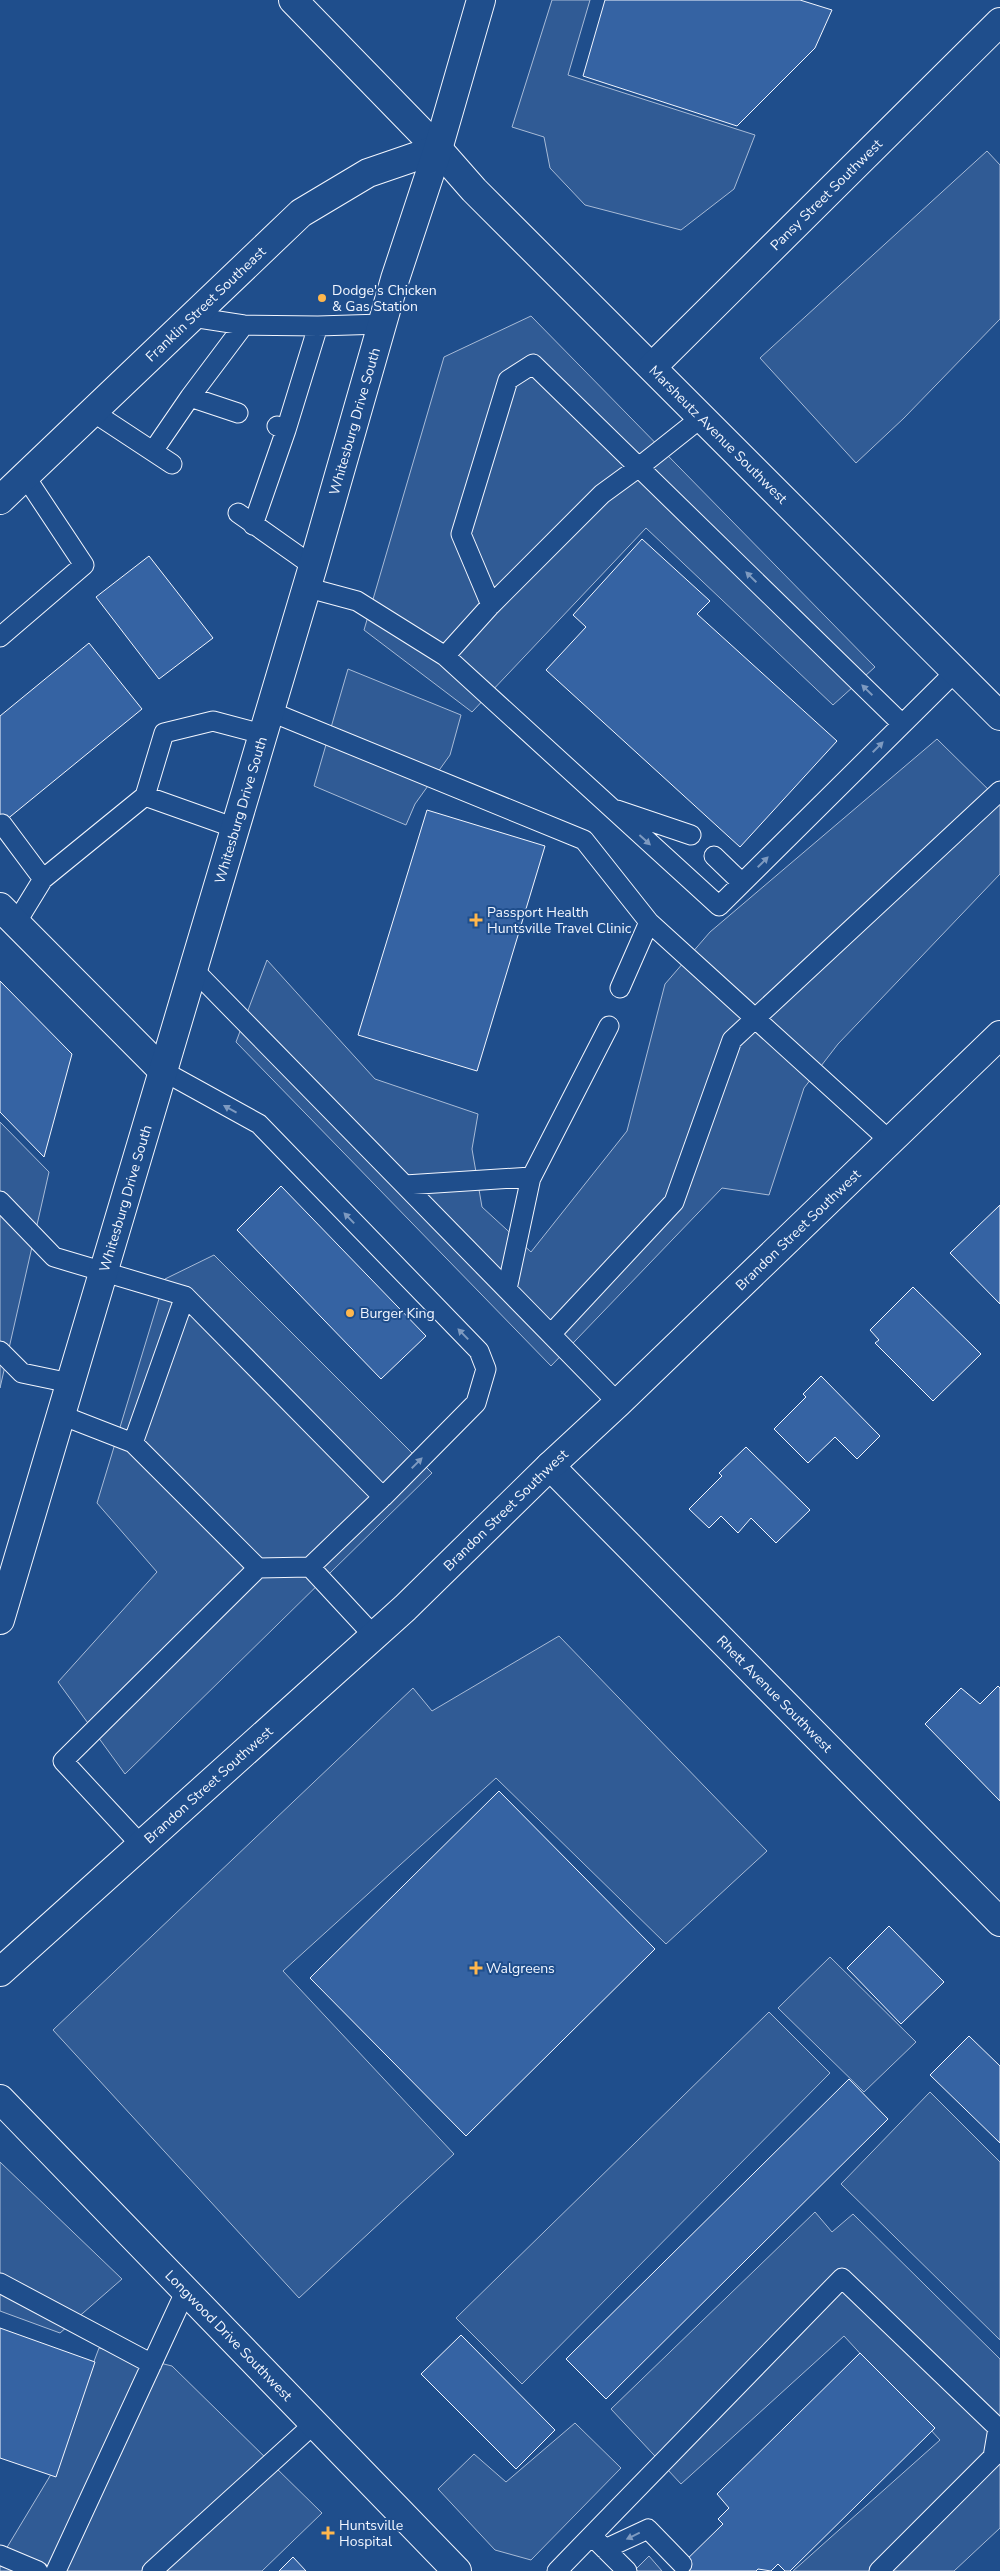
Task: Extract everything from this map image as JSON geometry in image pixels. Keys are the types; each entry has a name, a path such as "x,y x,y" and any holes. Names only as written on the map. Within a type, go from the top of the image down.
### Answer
{"street":[{"name":"Marsheutz Avenue Southwest","path":"293,0 438,149 474,190 1000,716"},
{"name":"Whitesburg Drive South","path":"0,1620 266,723 382,324 438,149 481,0"},
{"name":"Pansy Street Southwest","path":"652,367 1000,22"},
{"name":"Franklin Street Southeast","path":"0,500 301,213 368,172 438,149"},
{"path":"8,915 163,1071"},
{"name":"Brandon Street Southwest","path":"0,1972 374,1636 1000,1035"},
{"name":"Rhett Avenue Southwest","path":"550,1466 1000,1922"},
{"name":"Longwood Drive Southwest","path":"0,2099 457,2571"}],"lane":[{"path":"192,317 244,325 318,326 382,324"},
{"path":"153,451 190,397 244,325"},
{"path":"253,525 282,428 318,326"},
{"path":"491,606 461,534 508,380 534,364 902,724"},
{"path":"190,397 238,413"},
{"path":"93,412 172,464"},
{"path":"445,656 491,606 602,494 702,417"},
{"path":"0,637 84,565 25,476"},
{"path":"238,513 309,576 357,601 445,656 608,807 719,906 956,671"},
{"path":"8,915 43,879 145,796 164,733 213,721 266,723 584,840 649,922 890,1141"},
{"path":"551,1334 674,1202 732,1040 1000,791"},
{"path":"145,796 235,828"},
{"path":"608,807 691,835"},
{"path":"2,824 43,879"},
{"path":"714,856 742,883"},
{"path":"620,988 649,922"},
{"path":"192,968 618,1403"},
{"path":"529,1182 609,1026"},
{"path":"141,1845 63,1761 258,1568 310,1567 476,1404 486,1369 479,1351 259,1124 163,1071"},
{"path":"405,1185 531,1177 507,1289"},
{"path":"0,1201 54,1257 185,1296 382,1497"},
{"path":"133,1443 185,1296"},
{"path":"0,1351 22,1373 70,1382"},
{"path":"61,1415 133,1443 258,1568"},
{"path":"310,1567 374,1636"},
{"path":"556,2571 842,2278 998,2428 993,2457 879,2571"},
{"path":"0,2283 152,2364"},
{"path":"56,2571 186,2290"},
{"path":"152,2571 315,2423"},
{"path":"605,2549 648,2529 682,2564"},
{"path":"592,2535 627,2571"},
{"path":"0,2555 38,2571"}],"shaded area":[{"path":"552,0 590,0 568,75 755,135 734,189 681,230 585,205 550,168 544,137 512,127"},
{"path":"987,151 1000,165 1000,319 904,418 856,463 760,358"},
{"path":"531,316 875,667 833,705 646,528 472,712 364,630 444,357"},
{"path":"348,669 461,715 450,755 415,804 406,825 314,786"},
{"path":"937,739 1000,801 1000,874 838,1044 804,1088 769,1195 722,1188 551,1366 236,1042 267,960 375,1079 478,1114 472,1149 482,1207 531,1252 627,1131 665,984 710,932"},
{"path":"0,1122 49,1172 0,1388"},
{"path":"214,1255 432,1473 125,1774 58,1682 157,1572 97,1503 165,1279"},
{"path":"559,1636 767,1851 666,1944 496,1778 283,1971 454,2154 299,2298 53,2030 413,1688 432,1711"},
{"path":"830,1957 916,2042 864,2092 778,2008"},
{"path":"769,2012 830,2073 522,2384 456,2318"},
{"path":"930,2092 1000,2162 1000,2340 841,2184"},
{"path":"0,2162 122,2279 60,2333 0,2311"},
{"path":"815,2212 832,2232 853,2214 1000,2359 1000,2528 954,2571 793,2571 940,2440 844,2336 681,2484 611,2409"},
{"path":"99,2348 172,2366 322,2513 262,2571 0,2571 0,2559 53,2471"},
{"path":"575,2423 621,2468 531,2560 495,2550 438,2489 474,2454 506,2482"},
{"path":"649,2556 662,2571 634,2571"}],"building":[{"path":"605,0 800,0 832,10 815,48 737,126 583,76"},
{"path":"642,539 710,601 697,614 837,741 740,847 546,670 586,627 573,615"},
{"path":"149,556 213,638 159,679 96,597"},
{"path":"89,643 142,709 0,825 0,716"},
{"path":"427,810 545,846 477,1071 358,1035"},
{"path":"0,981 72,1054 44,1157 0,1112"},
{"path":"281,1186 426,1336 381,1379 237,1230"},
{"path":"1000,1205 1000,1304 950,1253"},
{"path":"913,1287 981,1354 933,1401 875,1343 879,1340 870,1330"},
{"path":"821,1376 880,1436 857,1459 835,1437 808,1463 774,1429 806,1397 803,1394"},
{"path":"746,1447 810,1510 776,1543 751,1518 738,1533 721,1516 709,1528 689,1509 722,1476 719,1473"},
{"path":"998,1686 1000,1688 1000,1801 925,1724 961,1688 980,1704"},
{"path":"499,1791 655,1949 466,2136 310,1978"},
{"path":"889,1926 944,1982 901,2024 847,1968"},
{"path":"969,2036 1000,2066 1000,2143 930,2075"},
{"path":"849,2079 888,2119 606,2399 566,2359"},
{"path":"0,2328 95,2362 56,2477 0,2458"},
{"path":"461,2335 555,2430 516,2469 421,2374"},
{"path":"860,2353 935,2428 790,2571 785,2571 778,2564 771,2571 758,2569 756,2571 675,2571 723,2524 718,2519 729,2508 717,2494"},
{"path":"293,2557 306,2571 279,2571"}],"place":[{"name":"Dodge's Chicken & Gas Station","path":"322,298"},
{"name":"Passport Health Huntsville Travel Clinic","path":"476,920"},
{"name":"Burger King","path":"350,1313"},
{"name":"Walgreens","path":"476,1968"},
{"name":"Huntsville Hospital","path":"328,2533"}]}
